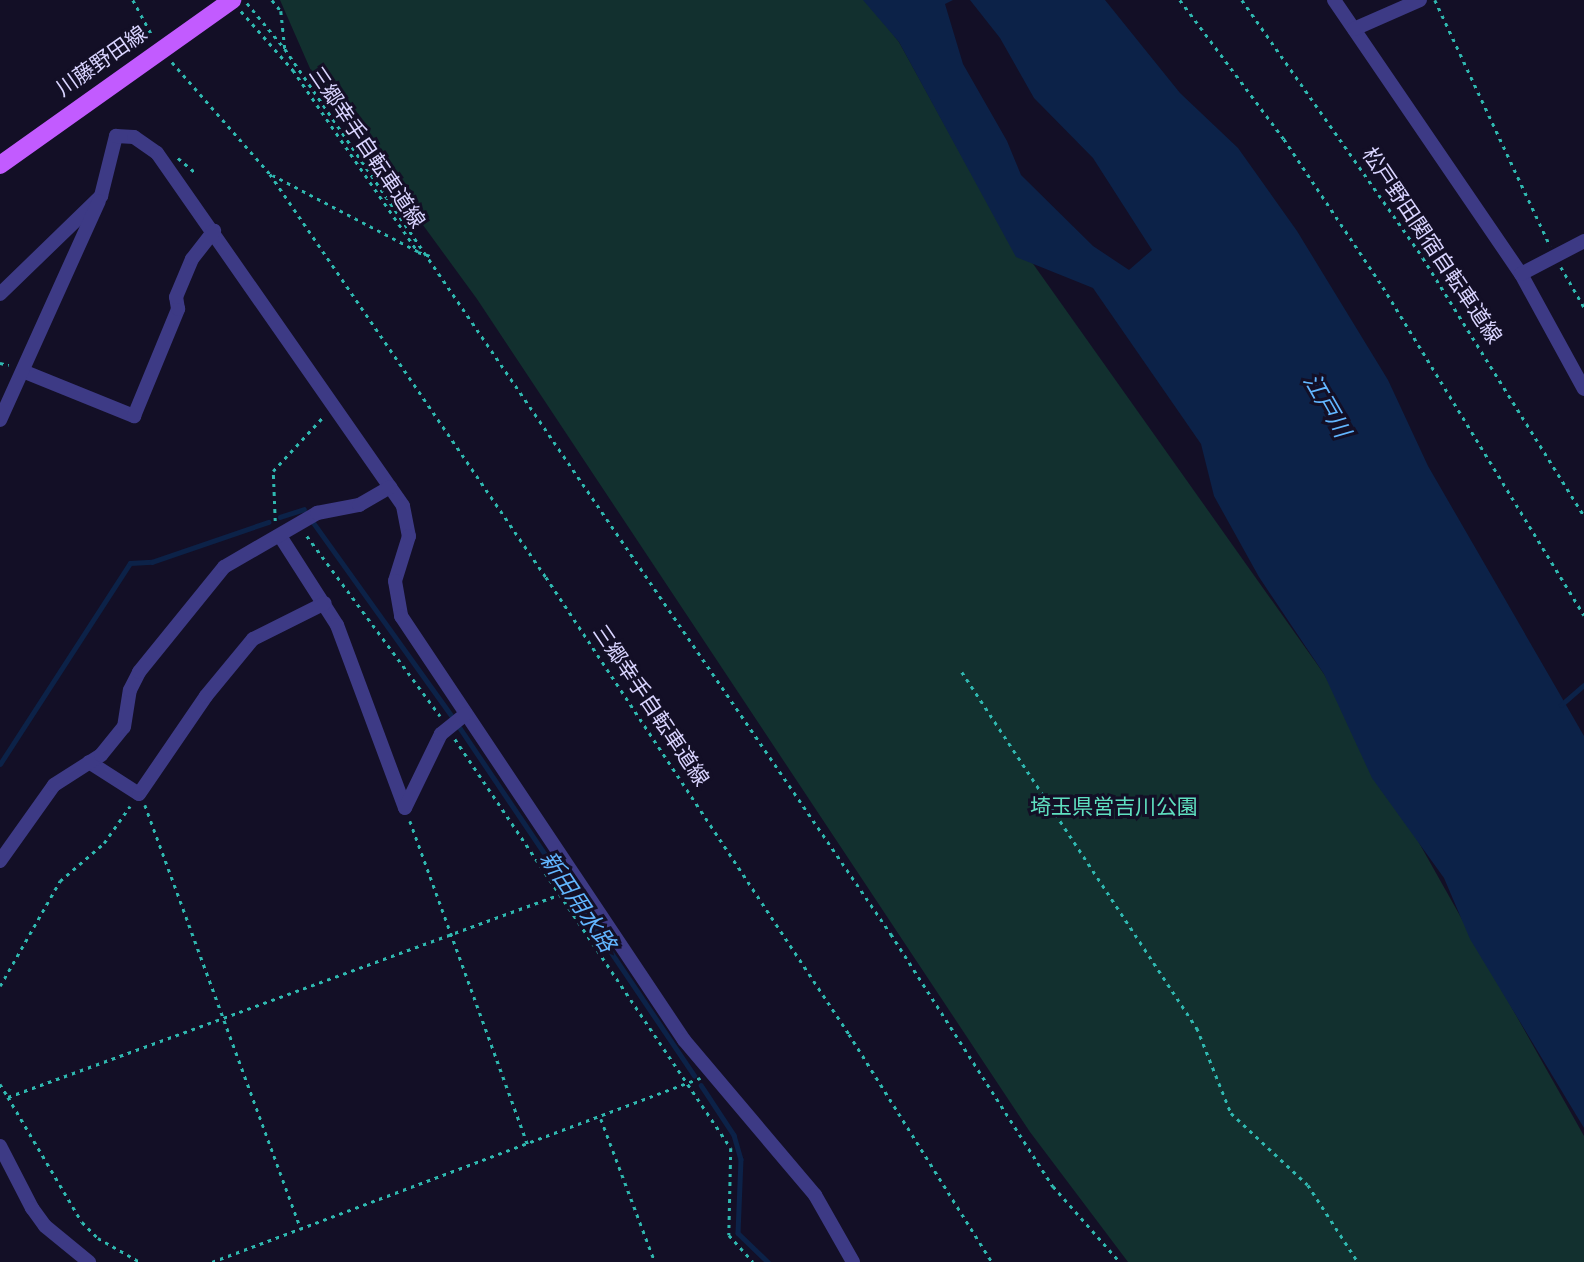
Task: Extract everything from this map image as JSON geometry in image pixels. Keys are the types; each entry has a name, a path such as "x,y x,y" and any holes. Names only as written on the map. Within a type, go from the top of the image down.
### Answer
{"main road":[{"name":"川藤野田線","path":"0,165 56,121 177,38 235,4"}],"street":[{"path":"1334,0 1521,274 1584,389"},
{"path":"1354,29 1420,0"},
{"path":"0,420 25,372 111,172 113,140 121,135 134,137 157,153 214,231 390,487 409,523 395,581 396,605 707,1073 803,1179 853,1262"},
{"path":"0,294 101,196"},
{"path":"25,372 134,416 178,309 176,297 192,259 214,231"},
{"path":"1521,274 1584,241"},
{"path":"0,861 38,802 64,775 101,755 124,727 130,690 139,672 217,573 317,513 359,505 390,487"},
{"path":"280,536 325,603 405,808"},
{"path":"89,762 139,794 206,696 253,639 325,603"},
{"path":"405,808 447,727 466,714"},
{"path":"0,1146 32,1208 45,1226 89,1262"}],"path":[{"path":"133,0 155,40"},
{"path":"245,0 285,49 430,256 771,765 891,934 1053,1186 1120,1262"},
{"path":"272,0 281,11 285,49"},
{"path":"1180,0 1284,139 1384,287 1584,615"},
{"name":"松戸野田関宿自転車道線","path":"1242,0 1423,258 1584,516"},
{"path":"1435,0 1555,255 1584,307"},
{"name":"三郷幸手自転車道線","path":"235,4 293,70 418,252"},
{"name":"三郷幸手自転車道線","path":"168,58 270,174 849,1034 992,1262"},
{"name":"三郷幸手自転車道線","path":"270,174 418,252"},
{"path":"418,252 430,256"},
{"path":"280,536 271,500 273,471 333,406"},
{"path":"298,525 447,727 731,1148 729,1235 753,1262"},
{"path":"962,672 1197,1028 1231,1113 1308,1185 1358,1262"},
{"path":"0,986 60,881 104,843 139,794"},
{"path":"139,794 301,1229"},
{"path":"405,808 528,1146"},
{"path":"8,1097 561,894"},
{"path":"212,1262 601,1119 690,1085 707,1073"},
{"path":"0,1084 82,1222 98,1238 140,1262"},
{"path":"601,1119 655,1262"}],"green space":[{"name":"埼玉県営吉川公園","path":"280,0 866,0 899,42 980,189 1324,674 1584,1136 1584,1262 1128,1262 1030,1132 477,299 312,73"}],"water":[{"name":"江戸川","path":"863,0 953,0 945,4 963,64 1007,141 1021,175 1093,246 1129,270 1152,250 1093,158 1034,98 1000,38 970,0 1105,0 1180,93 1238,148 1297,231 1388,380 1428,466 1584,736 1584,1128 1470,939 1444,878 1372,778 1324,674 1259,577 1214,496 1201,444 1093,288 1016,257 899,42"}],"waterway":[{"path":"280,517 304,509"},
{"path":"0,764 130,563 152,562 268,522"},
{"name":"新田用水路","path":"313,522 451,715"},
{"path":"1561,705 1584,685"},
{"name":"新田用水路","path":"460,728 694,1075"},
{"name":"新田用水路","path":"701,1085 734,1135 741,1159 738,1233 768,1262"}]}
